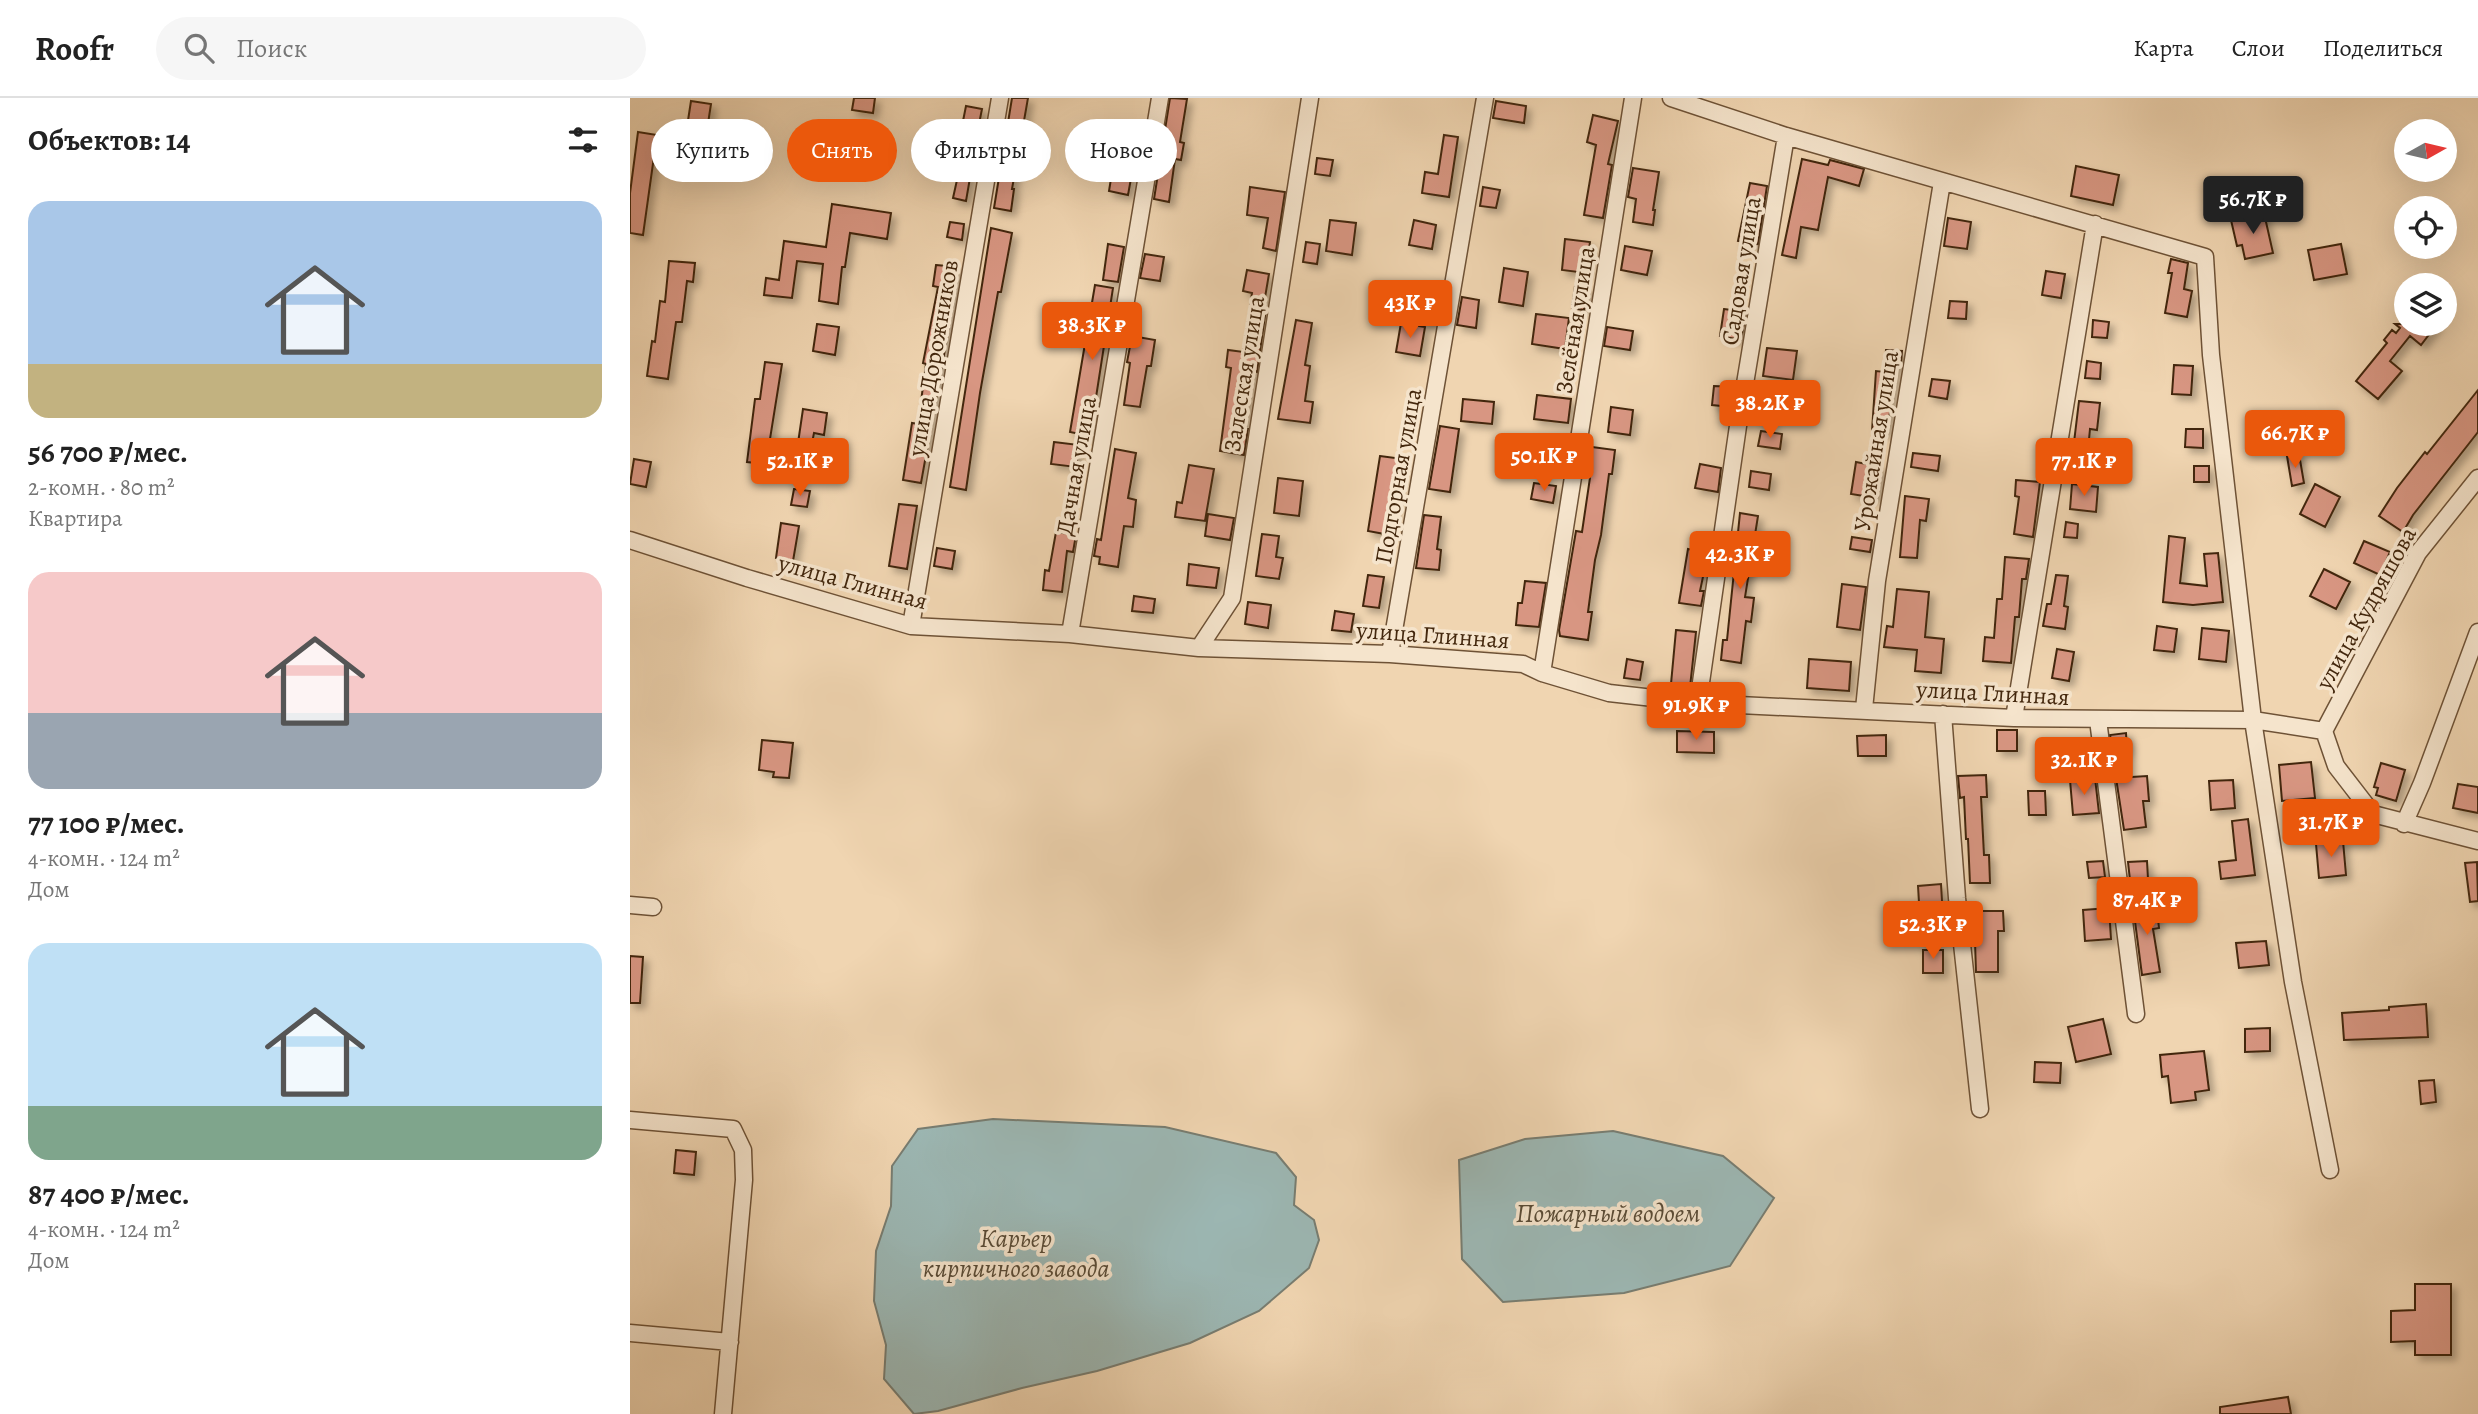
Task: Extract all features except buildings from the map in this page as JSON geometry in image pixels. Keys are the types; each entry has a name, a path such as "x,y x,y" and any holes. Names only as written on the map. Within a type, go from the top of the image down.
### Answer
{"street":[{"name":"улица Дорожников","path":"911,626 1000,98"},
{"name":"Дачная улица","path":"1070,634 1160,98"},
{"name":"Залеская улица","path":"1199,648 1232,598 1310,98"},
{"name":"Подгорная улица","path":"1390,654 1485,98"},
{"name":"Зелёная улица","path":"1542,673 1633,98"},
{"path":"1671,98 1786,136 2205,257 2211,355 2253,720 2293,982 2330,1170"},
{"name":"Садовая улица","path":"1698,703 1738,426 1786,136"},
{"name":"Урожайная улица","path":"1864,709 1877,581 1942,182"},
{"path":"2014,718 2095,224"},
{"name":"улица Кудряшова","path":"2324,731 2418,554 2478,478"},
{"name":"улица Глинная","path":"630,540 911,626 1070,634 1199,648 1390,654 1523,664 1542,673 1609,693 1698,703 2014,718 2253,720 2324,731"},
{"path":"2404,824 2423,783 2478,632"},
{"path":"1943,714 1957,898 1980,1108"},
{"path":"2098,720 2136,1014"},
{"path":"2324,731 2336,766 2373,814 2478,841"},
{"path":"630,905 653,907"},
{"path":"630,1120 733,1129 743,1150 744,1180 723,1414"},
{"path":"630,1333 730,1342"}],"water":[{"name":"Карьер кирпичного завода","path":"993,1119 1165,1127 1276,1153 1296,1177 1294,1205 1314,1220 1319,1240 1309,1268 1259,1311 1190,1343 1097,1371 938,1411 914,1414 884,1379 886,1345 874,1301 876,1251 891,1206 892,1166 918,1129"},
{"name":"Пожарный водоем","path":"1613,1131 1723,1156 1774,1198 1730,1266 1624,1293 1503,1302 1462,1259 1459,1160 1525,1139"}]}
